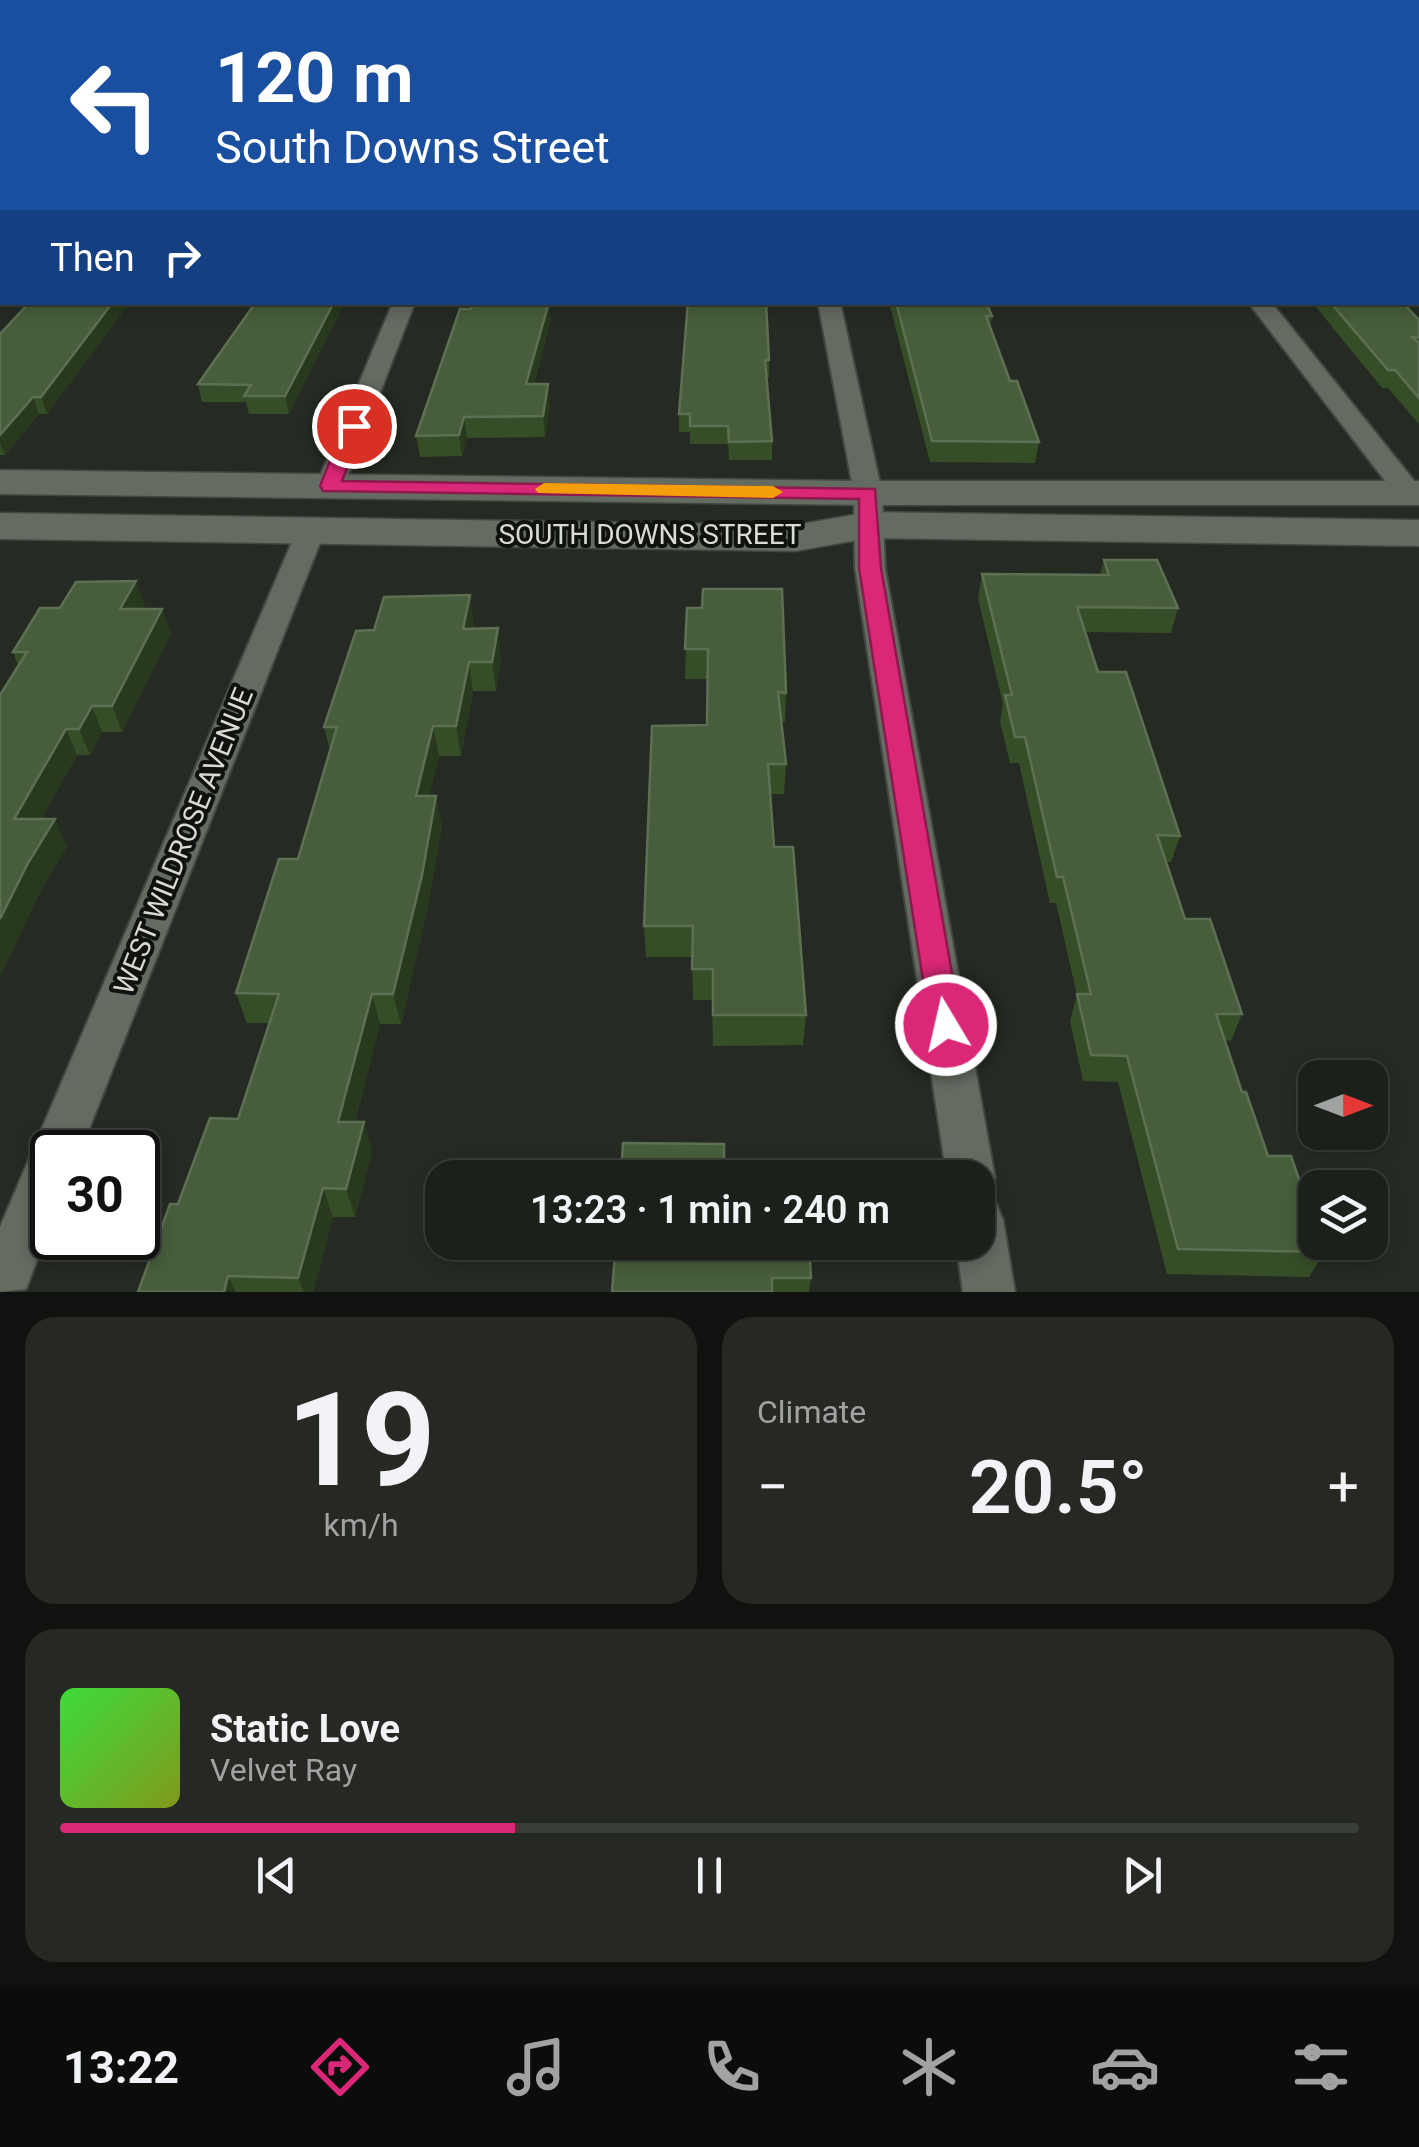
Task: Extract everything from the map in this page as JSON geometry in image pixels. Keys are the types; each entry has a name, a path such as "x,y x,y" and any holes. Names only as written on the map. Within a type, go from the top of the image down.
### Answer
{"main road":[{"name":"SOUTH DOWNS STREET","path":"0,482 330,486 869,509 1415,520"},
{"name":"SOUTH DOWNS STREET","path":"0,526 796,538 869,509"}],"street":[{"path":"330,486 403,305"},
{"path":"830,305 869,509 870,568 967,1160"},
{"path":"1261,305 1415,520"},
{"name":"WEST WILDROSE AVENUE","path":"65,1130 311,530"},
{"path":"0,1290 30,1216"},
{"path":"985,1260 990,1292"}],"building":[{"path":"27,305 111,305 41,397 33,397 0,435 0,334"},
{"path":"254,305 332,305 285,396 244,396 251,385 198,384"},
{"path":"472,305 548,305 526,384 548,384 543,416 464,417 459,435 416,436 460,309 471,309"},
{"path":"688,305 766,305 769,360 765,360 772,441 729,442 728,426 690,426 690,414 679,414"},
{"path":"897,305 987,305 992,316 986,316 1010,381 1017,381 1039,442 932,441"},
{"path":"1333,305 1405,305 1419,320 1419,337 1412,337 1419,343 1419,398 1395,370 1388,370"},
{"path":"1104,560 1157,560 1178,608 1077,607 1098,672 1126,672 1180,836 1157,835 1185,919 1210,919 1242,1014 1216,1014 1242,1092 1246,1092 1268,1156 1291,1156 1298,1176 1298,1251 1178,1249 1127,1056 1091,1055 1077,994 1091,994 1063,877 1057,877 1025,737 1015,737 1005,695 1012,695 982,574 1109,575"},
{"path":"136,581 120,609 162,609 112,706 92,706 79,729 66,729 14,819 55,819 0,919 0,695 27,652 13,652 40,608 60,608 76,582"},
{"path":"703,589 782,589 786,693 778,692 786,764 768,764 774,847 793,847 806,1015 713,1015 713,969 692,969 693,926 644,926 652,726 707,725 708,649 685,649 687,608 702,608"},
{"path":"470,595 463,629 498,628 492,662 469,662 456,726 433,726 416,796 436,796 422,875 393,994 372,994 338,1122 364,1122 346,1189 323,1188 298,1278 228,1276 224,1292 138,1292 150,1260 160,1260 160,1232 170,1204 178,1204 210,1118 238,1119 279,994 236,993 279,859 298,859 337,727 324,727 356,631 374,630 384,597"},
{"path":"623,1143 724,1144 724,1160 622,1160"},
{"path":"615,1260 810,1260 811,1278 772,1278 772,1292 612,1292"}],"slow traffic":[{"path":"544,489 773,492"}],"route":[{"path":"354,426 330,486 868,493 870,568 946,1025"}]}
